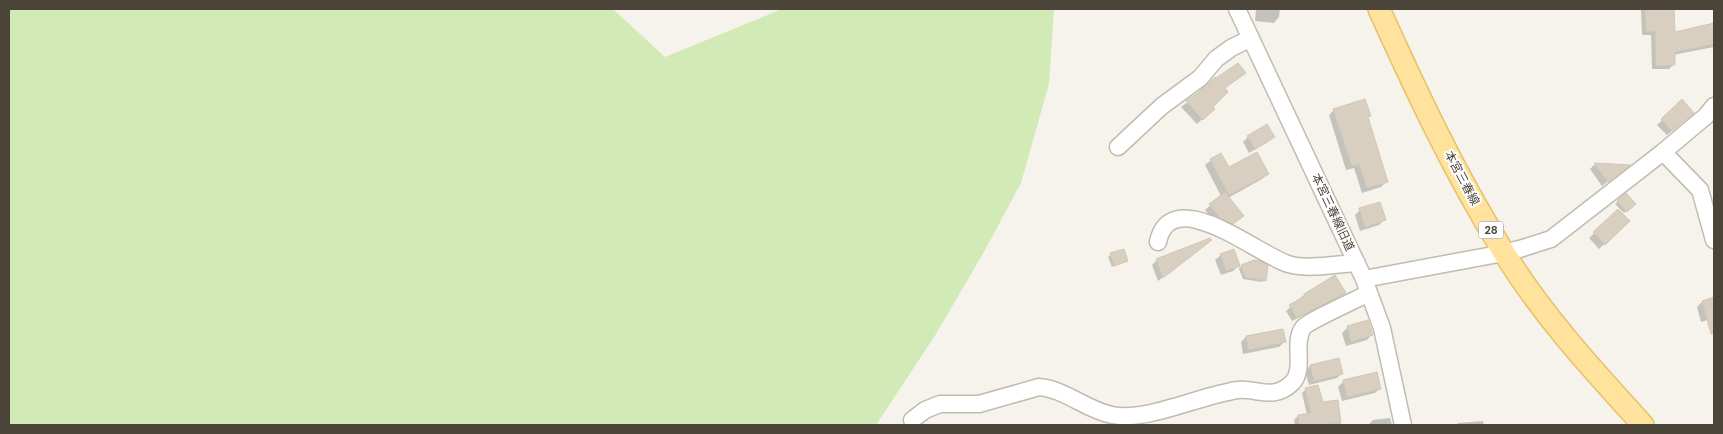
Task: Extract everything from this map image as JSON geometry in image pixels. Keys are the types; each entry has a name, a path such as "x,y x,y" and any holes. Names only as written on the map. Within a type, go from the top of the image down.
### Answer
{"main road":[{"name":"本宮三春線","path":"1379,9 1433,124 1468,192 1504,253 1556,325 1592,369 1643,425"}],"street":[{"name":"本宮三春線旧道","path":"1237,9 1367,286 1382,328 1403,425"},
{"path":"1118,147 1162,106 1200,78 1216,59 1230,48 1252,38"},
{"path":"912,420 925,410 940,404 979,404 1039,387 1057,391 1099,412 1121,416 1144,414 1239,390 1263,393 1274,392 1293,382 1298,370 1299,337 1304,326 1367,286 1504,253 1551,239 1663,152 1706,116 1714,106"},
{"path":"1663,152 1700,190 1714,240"},
{"path":"1158,242 1164,226 1172,220 1186,217 1207,223 1286,263 1316,266 1357,263"}],"green space":[{"path":"9,9 613,9 665,57 782,9 1054,9 1049,84 1021,183 936,334 876,425 9,425"}],"building":[{"path":"1645,9 1674,9 1675,32 1714,23 1714,44 1675,52 1675,65 1656,66 1655,31 1646,32"},
{"path":"1238,63 1246,73 1225,88 1228,92 1213,107 1215,109 1203,120 1186,101 1215,77"},
{"path":"1365,99 1371,116 1368,117 1388,182 1367,188 1359,164 1352,166 1333,109"},
{"path":"1682,99 1694,113 1672,131 1661,119"},
{"path":"1267,124 1275,137 1255,149 1247,136"},
{"path":"1257,152 1269,174 1229,195 1210,159 1221,153 1229,167"},
{"path":"1594,163 1630,165 1608,182"},
{"path":"1225,192 1244,216 1233,224 1220,218 1209,204"},
{"path":"1626,193 1636,204 1627,212 1617,201"},
{"path":"1380,202 1386,220 1365,227 1359,208"},
{"path":"1618,209 1630,221 1605,245 1593,232"},
{"path":"1210,238 1212,240 1163,278 1156,259"},
{"path":"1124,249 1128,261 1114,266 1110,253"},
{"path":"1234,249 1240,266 1226,271 1220,254"},
{"path":"1254,260 1268,266 1266,281 1245,277 1241,265"},
{"path":"1335,275 1346,293 1297,318 1289,305"},
{"path":"1714,297 1714,334 1711,334 1702,301"},
{"path":"1368,320 1373,335 1351,342 1347,326"},
{"path":"1283,329 1286,342 1248,350 1246,336"},
{"path":"1339,358 1343,374 1314,381 1310,365"},
{"path":"1377,372 1381,389 1347,397 1343,380"},
{"path":"1318,385 1323,402 1338,400 1341,423 1299,425 1298,415 1311,413 1305,388"}]}
